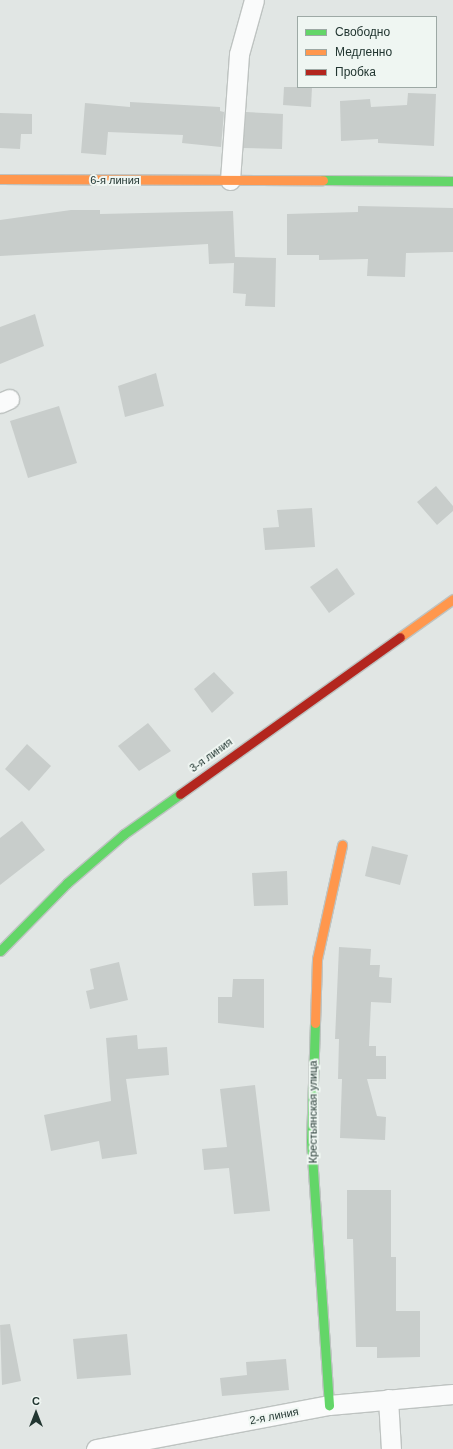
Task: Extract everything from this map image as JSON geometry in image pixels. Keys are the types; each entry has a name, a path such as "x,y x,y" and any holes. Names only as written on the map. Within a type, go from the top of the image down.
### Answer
{"street":[{"path":"230,180 239,54 254,0"},
{"name":"6-я линия","path":"0,179 453,181"},
{"name":"3-я линия","path":"0,950 67,884 124,834 453,599"},
{"name":"Крестьянская улица","path":"329,1406 311,1141 317,959 342,845"},
{"name":"2-я линия","path":"96,1449 329,1406 388,1399 453,1394"},
{"path":"388,1399 391,1449"}],"building":[{"path":"284,87 312,88 311,107 283,105"},
{"path":"408,93 436,94 434,146 378,143 378,139 341,141 340,101 370,99 371,107 407,105"},
{"path":"130,102 220,107 220,111 224,112 221,147 182,143 183,135 108,132 106,155 81,153 85,103 130,107"},
{"path":"246,112 283,114 282,149 243,148"},
{"path":"0,113 32,114 32,134 21,134 20,149 0,148"},
{"path":"358,206 453,208 453,252 406,253 405,277 367,276 368,259 319,260 319,255 287,255 287,214 358,212"},
{"path":"71,210 100,210 100,214 233,211 235,257 276,258 275,307 245,306 246,294 233,293 234,263 209,264 208,244 0,256 0,220"},
{"path":"35,314 44,346 0,364 0,327"},
{"path":"156,373 164,406 125,417 118,386"},
{"path":"59,406 77,463 28,478 10,421"},
{"path":"436,486 453,506 453,511 437,525 417,502"},
{"path":"312,508 315,547 265,550 263,528 279,527 277,510"},
{"path":"337,568 355,594 329,613 310,587"},
{"path":"214,672 234,693 212,713 194,689"},
{"path":"148,723 171,751 139,771 118,746"},
{"path":"27,744 51,766 29,791 5,769"},
{"path":"22,821 45,850 0,885 0,838"},
{"path":"372,846 408,855 400,885 365,876"},
{"path":"287,871 288,905 254,906 252,873"},
{"path":"339,947 371,949 370,965 380,965 379,977 392,978 391,1003 371,1002 369,1046 376,1046 376,1056 386,1056 386,1079 367,1079 377,1116 386,1117 385,1140 340,1138 342,1079 338,1079 339,1039 335,1039"},
{"path":"119,962 128,1000 90,1009 86,991 94,989 90,969"},
{"path":"233,979 264,979 264,1028 218,1023 218,997 232,997"},
{"path":"137,1035 138,1049 167,1047 169,1075 126,1079 137,1154 102,1159 99,1141 51,1151 44,1115 111,1101 106,1038"},
{"path":"255,1085 270,1211 234,1214 229,1168 204,1170 202,1149 227,1147 220,1089"},
{"path":"347,1190 391,1190 391,1257 396,1257 396,1311 420,1311 420,1357 377,1358 377,1347 356,1347 353,1239 347,1239"},
{"path":"10,1324 21,1381 2,1385 0,1325"},
{"path":"127,1334 131,1375 77,1379 73,1339"},
{"path":"286,1359 289,1390 222,1396 220,1378 247,1375 246,1362"}],"traffic: fast":[{"path":"323,180 453,181"},
{"path":"0,951 67,883 124,834 180,794"},
{"path":"315,1023 311,1141 329,1405"}],"traffic: slow":[{"path":"0,179 323,180"},
{"path":"400,637 453,599"},
{"path":"315,1023 317,959 342,845"}],"traffic: jam":[{"path":"180,794 400,637"}]}
